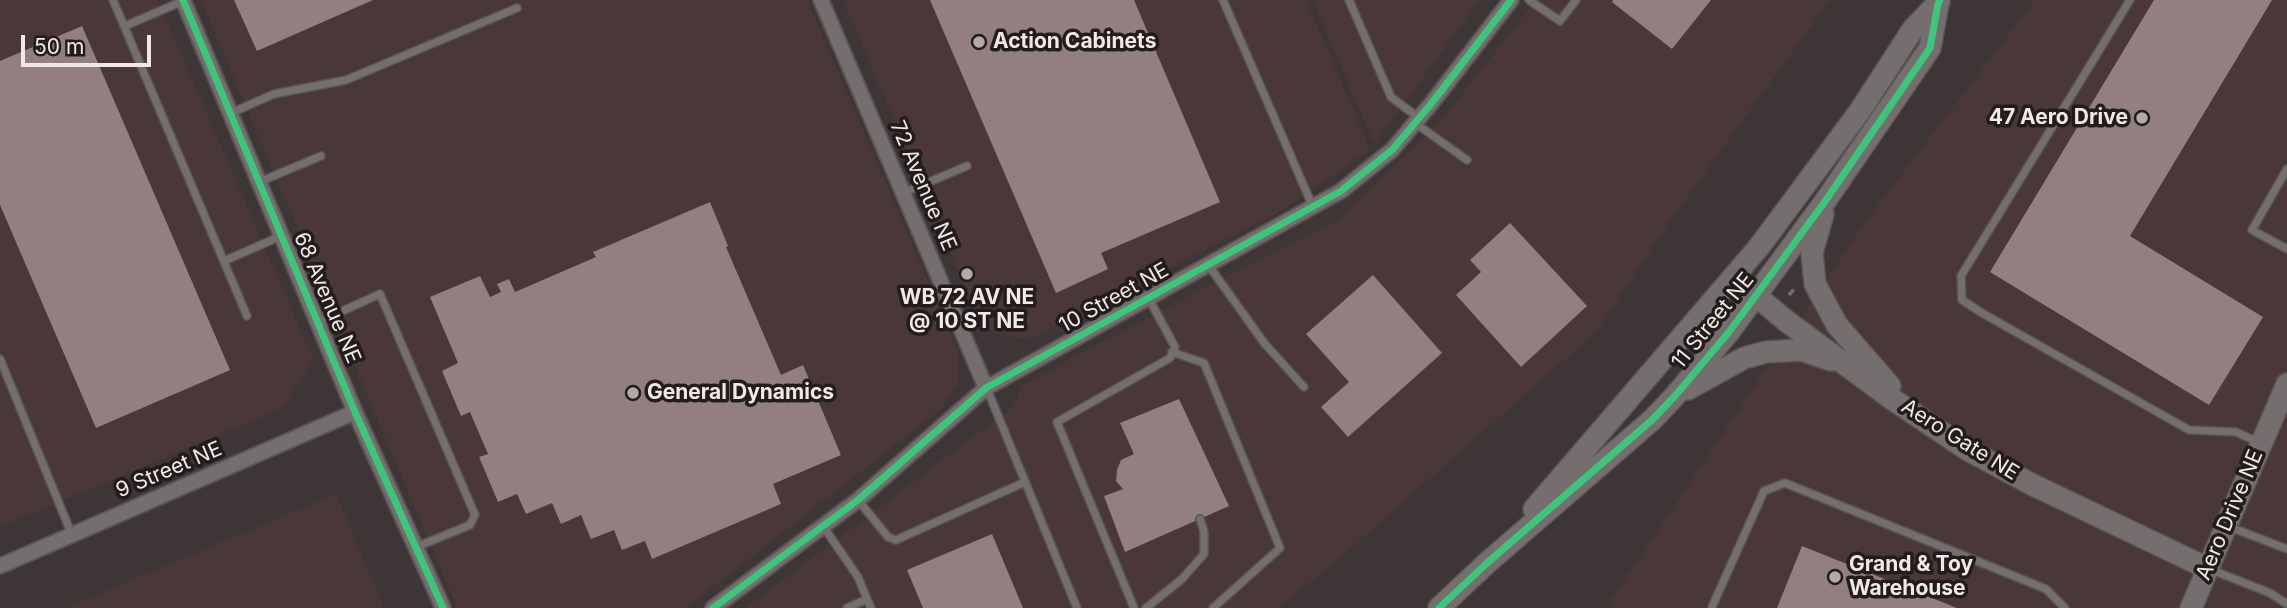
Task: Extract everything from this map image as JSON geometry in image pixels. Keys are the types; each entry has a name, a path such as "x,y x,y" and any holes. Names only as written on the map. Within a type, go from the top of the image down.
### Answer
{"street":[{"name":"68 Avenue NE","path":"183,0 355,412 443,608"},
{"name":"72 Avenue NE","path":"821,0 986,388"},
{"name":"10 Street NE","path":"720,606 858,500 986,388 1341,191 1392,150 1511,0"},
{"name":"11 Street NE","path":"1439,608 1674,397 1757,297 1930,48 1939,2"},
{"name":"11 Street NE","path":"1487,563 1735,277 1860,111 1913,29 1939,2"},
{"path":"1826,200 1812,253 1815,284 1837,325 1888,384 1923,419"},
{"name":"Aero Gate NE","path":"1735,277 1757,297 1847,365 1968,450 2031,484 2207,568"},
{"path":"1674,397 1744,358 1766,352 1801,350 1847,365"},
{"name":"Aero Drive NE","path":"2191,608 2287,384"},
{"name":"9 Street NE","path":"0,566 355,412"}],"lane":[{"path":"113,0 247,316"},
{"path":"125,26 183,0"},
{"path":"1223,0 1313,208"},
{"path":"1349,0 1391,97 1467,160"},
{"path":"1528,0 1560,21 1576,0"},
{"path":"2130,0 1961,276 1962,300 2189,430 2235,432 2261,444"},
{"path":"230,113 274,94 346,80 517,8"},
{"path":"259,182 321,156"},
{"path":"903,193 967,166"},
{"path":"2287,169 2252,230 2287,249"},
{"path":"224,261 282,236"},
{"path":"1209,265 1265,344 1304,387"},
{"path":"318,322 380,294 475,515 470,525 416,547"},
{"path":"1134,608 1056,422 1170,358 1175,347 1149,299"},
{"path":"1172,352 1204,363 1280,548 1213,608"},
{"path":"0,359 72,536"},
{"path":"986,388 1077,608"},
{"path":"858,500 888,537 896,540 1025,482"},
{"path":"1712,607 1764,491 1785,483 2046,589 2065,608"},
{"path":"1146,608 1182,579 1204,554 1204,532 1200,519"},
{"path":"823,526 858,577 871,608"},
{"path":"2226,526 2287,549"},
{"path":"2207,568 2270,593 2287,604"},
{"path":"847,608 867,599"}],"path":[{"path":"1789,295 1795,288"}],"shaded area":[{"path":"0,0 158,0 313,359 283,408 0,527"},
{"path":"201,0 807,0 959,353 959,383 941,409 686,608 457,608"},
{"path":"843,0 1306,0 1370,149 1278,213 1038,335 1020,339 995,333 980,321"},
{"path":"1313,0 1480,0 1374,144"},
{"path":"1536,0 1830,0 1667,225 1596,332 1333,564 1277,608 746,608 1013,407 1022,385 1338,220 1441,121"},
{"path":"2035,0 2287,0 2287,608 1606,608 1865,222"},
{"path":"336,494 384,608 65,608"}],"building":[{"path":"234,0 373,0 257,51"},
{"path":"930,0 1134,0 1220,202 1101,253 1108,269 1056,293"},
{"path":"1711,0 1672,49 1612,2"},
{"name":"47 Aero Drive","path":"2154,0 2272,0 2130,236 2263,317 2209,405 1990,272"},
{"path":"82,26 230,370 96,428 0,205 0,61"},
{"name":"General Dynamics","path":"710,202 728,246 726,247 781,375 803,365 841,455 773,484 781,504 652,559 645,541 622,550 614,530 591,539 581,515 561,524 552,503 526,514 517,494 498,502 479,457 488,454 470,412 461,416 442,371 458,363 430,297 480,276 490,297 501,292 497,284 509,279 515,292 596,257 593,252"},
{"path":"1510,223 1587,306 1521,367 1456,295 1481,272 1470,260"},
{"path":"1373,275 1442,353 1348,437 1321,407 1349,382 1306,334"},
{"path":"1179,399 1229,506 1125,552 1104,496 1123,489 1116,481 1117,470 1121,460 1134,454 1120,423"},
{"path":"992,534 1023,608 923,608 907,570"},
{"name":"Grand & Toy Warehouse","path":"1802,546 1957,608 1777,608"}],"cycle path":[{"path":"183,0 355,412 443,608"},
{"path":"713,608 858,500 986,388 1341,191 1392,150 1511,0"},
{"path":"1439,608 1652,420 1729,332 1826,200 1930,48 1940,0"}],"place":[{"name":"Action Cabinets","path":"979,42"},
{"name":"47 Aero Drive","path":"2142,118"},
{"name":"WB 72 AV NE @ 10 ST NE","path":"967,274"},
{"name":"General Dynamics","path":"633,393"},
{"name":"Grand & Toy Warehouse","path":"1835,577"}]}
